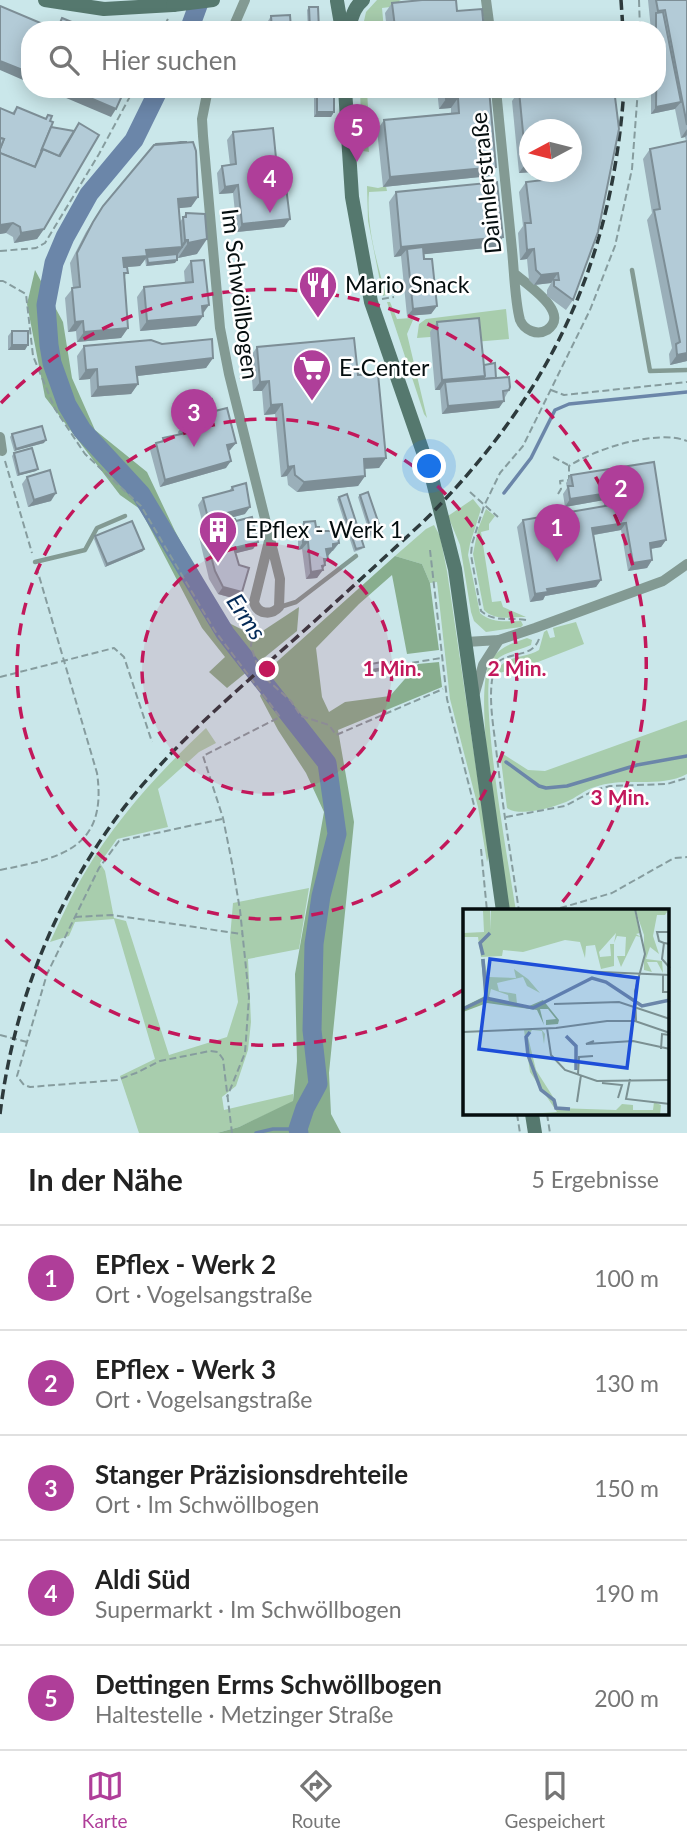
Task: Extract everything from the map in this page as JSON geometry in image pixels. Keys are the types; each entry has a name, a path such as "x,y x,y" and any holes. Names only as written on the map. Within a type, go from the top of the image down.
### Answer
{"street":[{"path":"45,0 104,9 213,0"},
{"path":"236,21 245,0"},
{"path":"486,0 488,21"},
{"path":"337,1 345,5 360,2"},
{"path":"337,1 340,21"},
{"path":"352,21 360,2"},
{"name":"Im Schwöllbogen","path":"206,98 202,119 203,136 220,328 280,579 279,607"},
{"path":"346,98 351,188 364,272 378,327 437,496 455,569 503,909"},
{"name":"Daimlerstraße","path":"497,98 515,274 521,322 528,330 538,333 547,330 553,323 554,312 549,303 515,274"},
{"path":"0,437 2,451"},
{"name":"Im Schwöllbogen","path":"256,608 254,602 269,541"},
{"path":"466,642 499,640 535,628 663,581 687,564"},
{"path":"256,608 269,613 279,607"},
{"path":"474,702 482,665 499,640"},
{"path":"532,1115 535,1133"}],"lane":[{"path":"632,270 650,372 687,370"},
{"path":"35,562 85,550 97,528 125,516"},
{"path":"279,607 296,602 356,556"}],"path":[{"path":"639,0 640,21"},
{"path":"0,251 36,248 45,243 129,98"},
{"path":"519,909 493,722 492,679 496,664 503,658 530,652 536,648 539,639 535,628 525,619 499,620 487,617 481,611 471,555 472,544 484,506 500,473 523,446 590,310 614,246 632,169 637,98"},
{"path":"0,281 26,294 33,356 55,410 85,454 141,506 215,631 280,717 203,756 223,818 240,909 249,997 245,1053 227,1097"},
{"path":"381,299 394,297"},
{"path":"550,390 564,395 687,383"},
{"path":"569,466 579,459 623,444 660,437 687,441"},
{"path":"553,457 569,466"},
{"path":"558,495 561,489 560,481 569,480 569,466"},
{"path":"470,492 498,517"},
{"path":"430,550 445,688 477,818"},
{"path":"256,608 251,646 258,668 265,678 291,701 301,716 330,725 336,735 445,688"},
{"path":"0,677 114,648 124,657 152,742"},
{"path":"381,668 442,658"},
{"path":"0,870 66,853 90,828 99,811 97,773 63,662"},
{"path":"505,817 565,806 595,790 610,786 667,784 687,778"},
{"path":"223,818 119,841 99,868 47,974 18,1076 24,1085 30,1087 117,1080 160,1061 210,1051 218,1052 223,1059 232,1133"},
{"path":"481,848 487,909"},
{"path":"557,909 612,892 674,858 687,857"},
{"path":"74,917 113,915 242,934"},
{"path":"0,1035 28,1042"},
{"path":"517,1115 520,1133"},
{"path":"547,1115 550,1133"}],"green space":[{"path":"377,0 401,0 399,6 382,8 383,21 364,21 366,12"},
{"path":"360,98 367,98 368,108 364,108 369,152 363,151"},
{"path":"367,186 386,186 387,191 369,192 368,205 373,244 386,295 383,296 368,221"},
{"path":"35,270 63,322 72,378 95,430 147,472 223,620 255,636 299,607 297,631 227,688 209,672 225,657 202,628 140,509 120,495 45,397 27,304"},
{"path":"387,302 390,302 397,319 413,320 407,334 427,418 424,414"},
{"path":"506,309 509,339 474,342 417,338 419,324 426,319"},
{"path":"473,499 481,509 468,555 480,613 495,620 521,621 521,627 486,632 474,621 460,545 448,516"},
{"path":"486,509 495,516 489,524 489,530 481,532 492,602 501,601 503,607 526,617 498,617 484,610 473,554 478,529"},
{"path":"434,525 440,536 447,571 489,855 487,862 478,807 450,699 437,582 430,583 422,564 395,556"},
{"path":"395,556 422,564 430,583 439,650 407,654 392,575 316,648 322,697 329,712 345,702 390,696 418,664 439,662 442,687 338,730 354,822 329,1073 331,1114 341,1133 217,1133 239,1127 293,1101 297,1061 295,974 324,812 306,773 260,696 271,667"},
{"path":"576,622 584,644 538,662 496,674 508,660 539,650 547,630 550,638 555,637 553,628"},
{"path":"527,638 532,640 531,645 496,660 489,680 491,743 516,909 509,909 490,781 484,707 485,678 491,660 507,646"},
{"path":"687,720 687,774 665,781 606,784 591,788 566,802 536,811 520,812 507,808 500,752 528,770 545,771"},
{"path":"206,728 216,743 199,752 158,789 168,827 117,839 100,863 105,871 114,918 126,921 169,1055 227,1037 238,1002 230,938 233,903 309,888 299,949 248,959 251,1022 248,1050 236,1086 222,1097 224,1110 293,1094 293,1102 239,1127 217,1133 139,1133 120,1076 155,1059 114,919 75,922 69,936 50,942 79,882 110,834 172,761"}],"building":[{"path":"456,0 457,11 482,9 483,21 394,21 392,3"},
{"path":"656,0 687,0 687,125 665,10 658,11"},
{"path":"0,6 36,21 21,21 21,69 0,61"},
{"path":"309,7 318,7 319,21 310,21"},
{"path":"663,12 665,21 656,21 656,13"},
{"path":"290,15 290,21 271,21 271,16"},
{"path":"666,27 681,102 656,107 656,98 666,98"},
{"path":"90,98 121,98 116,109"},
{"path":"317,98 334,98 334,112 317,112"},
{"path":"458,98 490,98 496,167 390,177 384,120 459,113"},
{"path":"520,98 615,98 619,129 598,232 573,300 554,286 554,280 559,280 558,273 541,275 536,270 534,249 527,250 525,223 531,223 526,182 582,182 582,119 522,119"},
{"path":"17,107 46,119 48,115 52,116 50,121 53,122 35,167 0,153 4,139 0,138 0,108 14,114"},
{"path":"79,123 99,135 44,229 21,233 20,227 13,223 0,225 0,153 35,167 43,149 60,156"},
{"path":"51,127 74,131 59,156 43,149 41,151"},
{"path":"273,128 279,188 286,187 290,219 242,224 238,185 225,187 222,166 236,164 233,132"},
{"path":"687,141 687,353 677,355 676,344 680,342 654,210 660,209 650,149"},
{"path":"193,142 196,151 198,197 178,199 182,247 146,250 147,256 123,258 128,273 124,273 128,328 84,332 83,321 75,322 72,288 80,287 77,253 93,222 154,145"},
{"path":"497,182 503,237 401,247 396,192"},
{"path":"186,213 205,214 207,239 188,243 188,240 185,240 183,217 186,217"},
{"path":"423,247 424,259 432,259 437,306 413,309 407,249"},
{"path":"177,254 177,260 148,263 147,257"},
{"path":"204,260 209,305 202,306 203,316 147,321 144,287 193,282 191,261"},
{"path":"479,318 485,376 442,380 437,322"},
{"path":"12,331 28,331 28,345 12,345"},
{"path":"354,338 358,375 378,374 386,458 364,459 365,476 304,482 295,475 294,466 288,467 282,404 271,405 269,381 260,382 257,347"},
{"path":"212,339 213,358 136,367 138,384 98,387 97,369 86,370 84,346 151,340 162,344"},
{"path":"495,363 496,378 483,379 484,365"},
{"path":"509,377 509,390 503,391 504,401 448,406 445,382"},
{"path":"212,399 215,411 227,408 236,443 227,445 231,461 165,480 156,443 164,441 163,438 186,433 184,424 199,420 194,403"},
{"path":"42,426 46,440 16,449 12,434"},
{"path":"32,448 38,469 19,474 14,453"},
{"path":"654,462 666,540 650,543 652,560 633,563 626,523 592,528 601,580 547,589 548,592 535,594 523,520 611,505 609,493 570,499 568,486 573,486 571,475"},
{"path":"50,470 56,493 34,500 27,477"},
{"path":"246,483 250,507 208,518 203,498 233,490 232,487"},
{"path":"368,492 382,533 373,536 360,495"},
{"path":"347,494 364,547 356,549 339,497"},
{"name":"EPflex - Werk 1","path":"252,517 258,542 234,548 239,565 249,568 242,592 223,587 215,571 204,530 228,524 228,521 235,519 236,521"},
{"path":"132,521 144,549 107,564 95,536"},
{"path":"315,521 319,531 337,531 339,543 326,549 328,559 324,559 323,570 311,572 308,542 303,542 304,522"},
{"path":"382,662 383,668 372,670 371,664"}],"waterway":[{"name":"Erms","path":"192,21 200,0"},
{"name":"Erms","path":"155,98 134,140 89,194 65,237 54,263 46,305 49,345 52,363 67,405 82,430 141,494 225,633 327,763 337,834 321,896 314,944 312,1030 318,1084 305,1108 299,1133"},
{"path":"504,493 531,458 555,410 569,404 687,392"},
{"path":"506,762 539,786 546,788 567,786 637,765 687,756"},
{"path":"256,1133 273,1129 298,1129"}],"railway":[{"path":"621,0 622,21"},
{"path":"0,1114 15,1036 25,997 39,960 72,888 114,821 149,777 188,736 423,522 467,475 505,427 538,377 566,325 588,271 605,214 617,153 623,98"}],"place":[{"name":"Dettingen Erms Schwöllbogen","path":"357,162"},
{"name":"Aldi Süd","path":"270,213"},
{"name":"Mario Snack","path":"318,319"},
{"name":"E-Center","path":"312,402"},
{"name":"Stanger Präzisionsdrehteile","path":"194,447"},
{"name":"EPflex - Werk 3","path":"621,523"},
{"name":"EPflex - Werk 2","path":"557,562"},
{"name":"EPflex - Werk 1","path":"218,564"}]}
